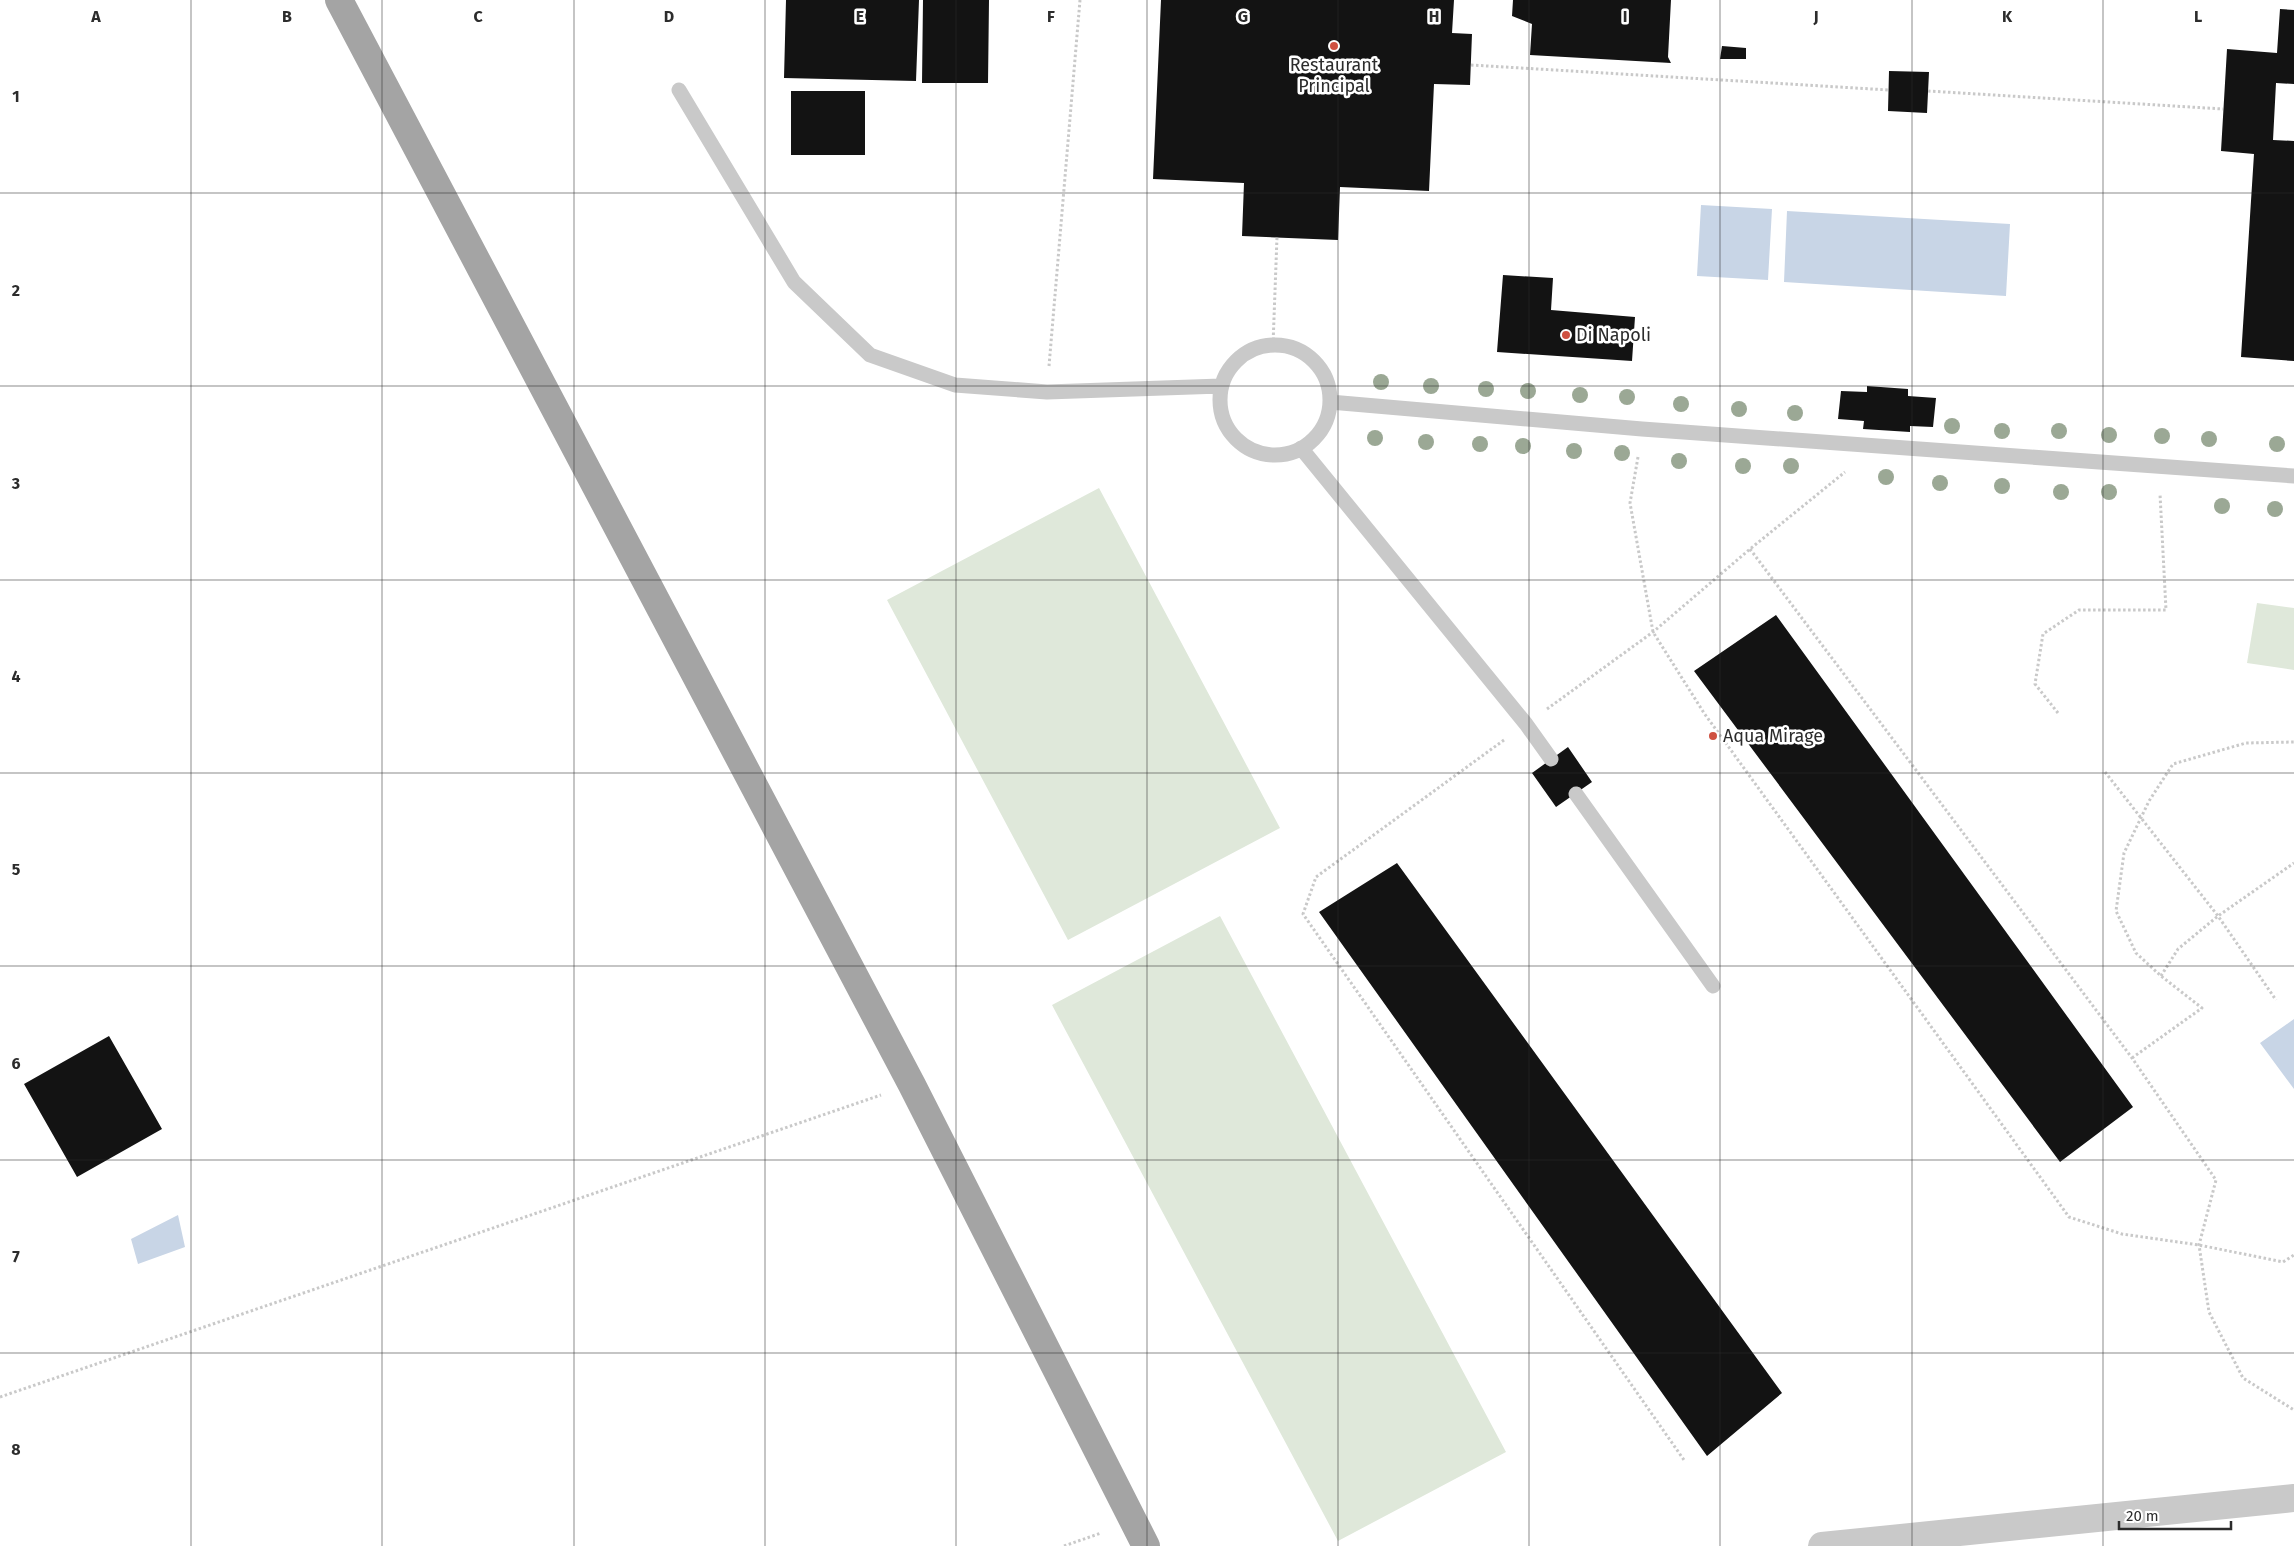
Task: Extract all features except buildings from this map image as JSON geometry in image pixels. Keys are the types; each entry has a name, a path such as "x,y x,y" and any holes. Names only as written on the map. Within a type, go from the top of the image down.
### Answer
{"main road":[{"path":"339,0 912,1085 1146,1546"}],"street":[{"path":"1822,1546 2294,1498"}],"lane":[{"path":"679,90 794,282 870,355 955,385 1047,392 1221,386"},
{"path":"1273,345 1294,349 1314,360 1326,380 1330,402 1324,424 1317,434 1301,448 1278,454 1266,454 1244,446 1228,429 1223,419 1220,402 1221,386 1232,365 1240,357 1250,350 1273,345"},
{"path":"1330,402 1642,429 2294,476"},
{"path":"1301,448 1526,724 1551,759"},
{"path":"1576,794 1714,986"}],"path":[{"path":"1047,392 1080,0"},
{"path":"1471,65 1889,90"},
{"path":"1928,91 2223,109"},
{"path":"1273,345 1277,237"},
{"path":"1642,429 1630,503 1653,632 1704,713 2069,1217 2122,1234 2199,1245 2283,1262 2294,1255"},
{"path":"1684,1460 1303,914 1316,877 1653,632 1750,549 1877,446"},
{"path":"2058,713 2035,684 2043,634 2079,610 2166,610 2159,466"},
{"path":"1750,549 2132,1058 2216,1180 2199,1245 2209,1312 2243,1378 2294,1410"},
{"path":"2132,1058 2202,1008 2161,976 2136,953 2116,911 2124,853 2149,800 2174,764 2246,743 2294,742"},
{"path":"2105,772 2218,916 2276,1000"},
{"path":"2161,976 2178,949 2218,916 2294,863"},
{"path":"0,1396 912,1085"},
{"path":"1064,1546 1134,1522"}],"shaded area":[{"path":"1099,488 1280,828 1068,940 887,600"},
{"path":"2257,603 2294,608 2294,670 2247,663"},
{"path":"1220,916 1506,1452 1338,1541 1052,1005"}],"water":[{"path":"1701,205 1772,209 1768,280 1697,276"},
{"path":"1787,211 2010,224 2006,296 1784,282"},
{"path":"2294,1019 2294,1089 2260,1043"},
{"path":"178,1215 185,1247 138,1264 131,1239"}],"place":[{"name":"Restaurant Principal","path":"1334,46"},
{"name":"Di Napoli","path":"1566,335"},
{"name":"Aqua Mirage","path":"1713,736"}]}
